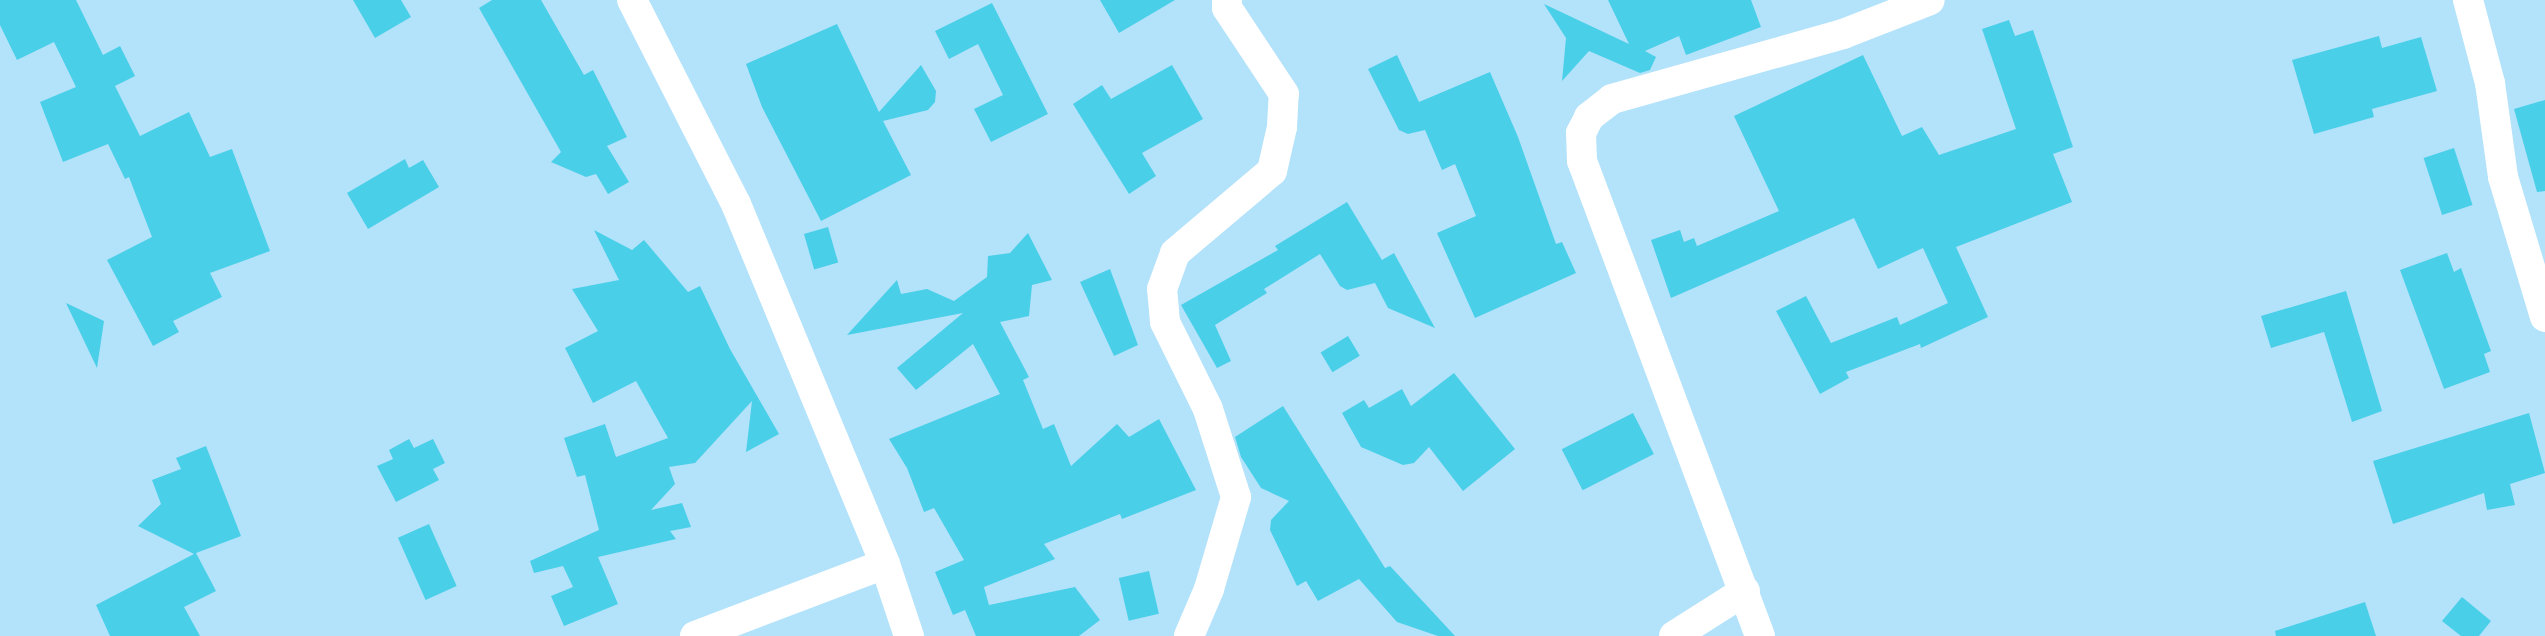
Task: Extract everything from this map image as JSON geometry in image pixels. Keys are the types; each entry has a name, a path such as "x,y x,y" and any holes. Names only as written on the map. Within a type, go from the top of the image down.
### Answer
{"street":[{"path":"632,0 736,204 885,564 909,636"},
{"path":"1189,636 1209,589 1236,497 1208,409 1165,322 1162,289 1175,253 1272,171 1282,127 1284,94 1227,8 1227,0"},
{"path":"1760,636 1582,161 1581,133 1589,117 1612,99 1843,34 1930,0"},
{"path":"2468,0 2490,83 2504,177 2545,317"},
{"path":"695,636 885,564"},
{"path":"1674,636 1745,591"}],"building":[{"path":"0,0 76,0 103,55 120,46 135,76 115,86 140,136 189,112 210,157 232,149 270,251 210,273 222,297 173,321 179,332 153,346 107,260 152,237 129,177 125,179 108,144 63,162 40,102 76,87 54,42 17,60 0,25"},
{"path":"353,0 401,0 411,17 375,38"},
{"path":"492,0 541,0 584,75 593,70 627,137 607,146 629,182 608,194 596,174 586,177 551,162 561,152 479,8"},
{"path":"1100,0 1175,0 1119,33"},
{"path":"1608,0 1751,0 1761,27 1686,55 1679,36 1645,51 1656,57 1650,70 1640,73 1589,51 1562,81 1566,38 1544,4 1629,44"},
{"path":"992,3 1048,114 991,142 974,109 1003,95 978,44 949,59 935,31"},
{"path":"2009,20 2015,36 2033,30 2073,147 2053,154 2072,202 1956,247 1988,317 1921,348 1920,344 1846,372 1849,378 1820,394 1776,311 1806,296 1831,343 1897,317 1900,325 1948,303 1923,248 1878,269 1854,218 1671,298 1651,240 1680,230 1684,242 1694,238 1697,246 1779,211 1734,116 1863,55 1902,136 1922,127 1939,155 2016,129 1982,29"},
{"path":"837,24 879,112 921,65 936,91 935,102 928,110 883,121 911,175 821,221 762,107 746,64"},
{"path":"2379,36 2382,48 2421,37 2437,91 2372,109 2374,117 2314,134 2292,60"},
{"path":"1397,55 1419,102 1490,72 1518,137 1556,244 1562,242 1576,273 1475,318 1437,233 1476,216 1455,164 1442,170 1425,130 1408,134 1399,130 1368,69"},
{"path":"1172,65 1203,119 1142,153 1156,176 1129,194 1073,104 1102,85 1111,99"},
{"path":"2545,100 2545,191 2537,192 2514,109"},
{"path":"2454,148 2473,205 2442,215 2424,158"},
{"path":"405,159 409,168 423,160 439,187 368,229 347,193"},
{"path":"1347,202 1382,260 1394,253 1435,328 1388,308 1375,283 1347,290 1340,286 1320,254 1264,289 1267,293 1215,325 1231,361 1217,368 1181,305 1278,250 1275,246"},
{"path":"828,227 838,263 814,269 804,234"},
{"path":"594,230 632,250 644,240 688,292 700,286 730,349 779,434 746,452 752,401 695,463 669,467 675,484 651,510 682,503 691,527 670,531 676,539 598,557 618,604 564,626 551,596 573,587 563,566 534,573 530,561 599,530 585,475 577,477 564,438 605,424 616,457 668,438 636,381 593,403 565,348 598,331 572,289 619,280"},
{"path":"1028,233 1052,280 1032,285 1029,316 1000,322 1029,377 1023,380 1043,429 1054,424 1071,466 1117,424 1129,437 1159,419 1196,490 1122,519 1120,514 1044,544 1055,559 984,587 989,605 1075,587 1100,620 1079,636 976,636 965,610 953,615 935,572 964,560 934,508 924,512 907,468 889,439 1000,394 973,344 916,390 897,368 963,313 847,335 897,280 901,294 927,289 954,301 987,277 988,256 1010,253"},
{"path":"2447,253 2454,272 2461,268 2491,351 2484,354 2490,372 2444,389 2400,270"},
{"path":"1110,269 1138,345 1114,356 1080,282"},
{"path":"2346,291 2382,411 2352,422 2324,332 2271,348 2261,316"},
{"path":"66,303 104,321 97,368"},
{"path":"1348,336 1360,356 1332,372 1321,352"},
{"path":"1454,373 1515,449 1463,491 1429,447 1414,463 1403,465 1361,447 1342,413 1364,400 1369,408 1402,389 1411,406"},
{"path":"1283,406 1385,568 1390,566 1455,636 1438,636 1397,622 1359,579 1318,601 1306,581 1297,586 1270,530 1271,520 1289,501 1261,488 1241,457 1235,437"},
{"path":"1633,413 1654,454 1583,490 1562,449"},
{"path":"2529,413 2545,473 2510,484 2515,505 2487,510 2484,493 2393,524 2373,461"},
{"path":"409,439 414,448 433,439 445,463 433,469 439,480 396,502 377,466 393,459 389,450"},
{"path":"206,446 241,536 196,553 216,591 184,607 200,636 110,636 96,605 194,554 138,526 161,504 152,480 181,469 176,458"},
{"path":"429,524 457,586 426,600 398,538"},
{"path":"1149,571 1159,614 1129,621 1119,578"},
{"path":"2462,597 2491,621 2479,636 2461,636 2442,621"},
{"path":"2365,602 2376,636 2276,636 2275,631"}]}
